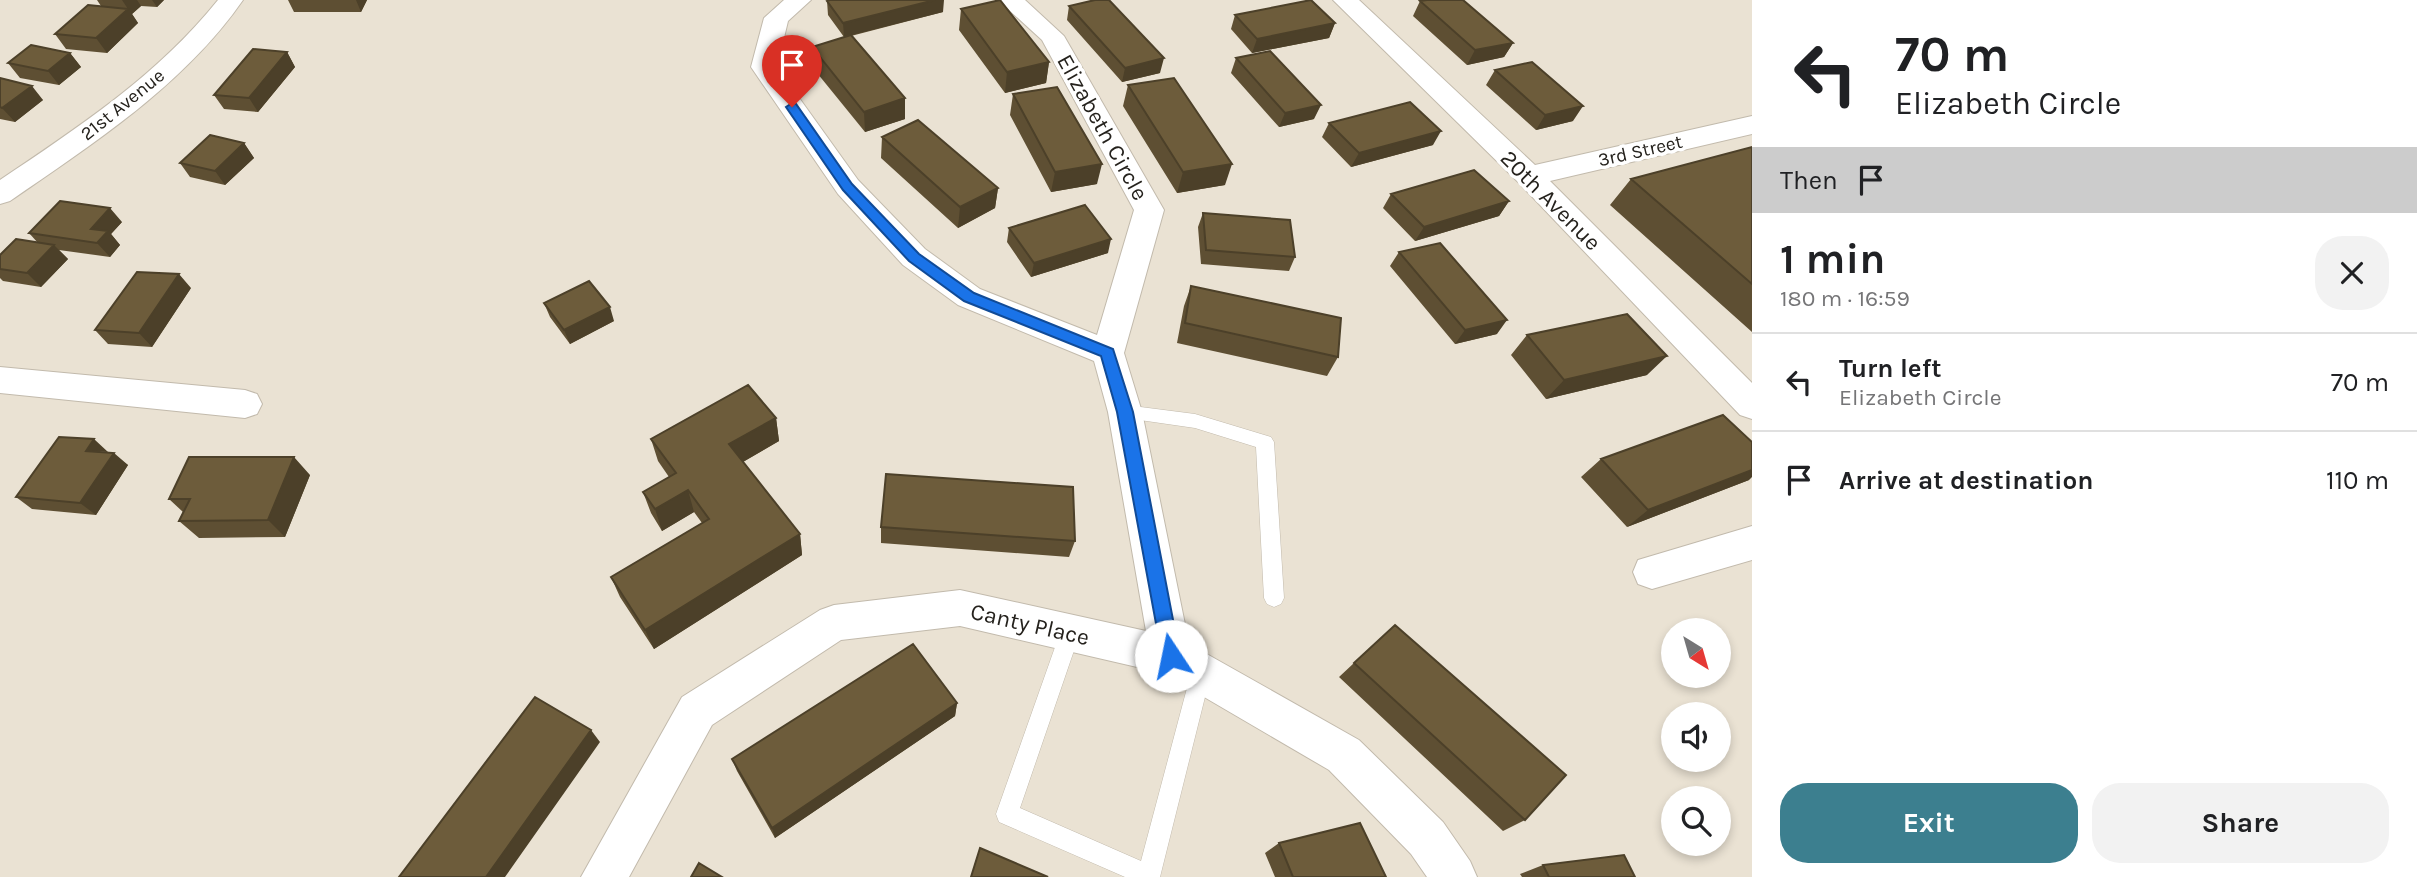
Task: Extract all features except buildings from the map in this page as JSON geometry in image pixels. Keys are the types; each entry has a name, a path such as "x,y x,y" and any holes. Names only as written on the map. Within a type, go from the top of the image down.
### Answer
{"street":[{"name":"21st Avenue","path":"0,194 108,120 208,32 231,0"},
{"path":"799,0 776,18 764,67 848,187 914,257 969,297 1108,353 1125,412 1186,664"},
{"name":"Elizabeth Circle","path":"1010,0 1052,36 1149,210 1108,353"},
{"name":"20th Avenue","path":"1345,0 1529,176 1752,405"},
{"name":"3rd Street","path":"1529,176 1752,125"},
{"path":"0,380 245,404"},
{"path":"1652,572 1752,543"},
{"name":"Canty Place","path":"604,877 697,711 834,623 960,608 1070,633 1186,664 1345,755 1427,838 1454,877"}],"lane":[{"path":"1125,412 1195,421 1265,442 1274,598"},
{"path":"1070,633 1007,814 1149,876 1186,664"}],"route":[{"path":"792,107 848,187 914,257 969,297 1108,353 1125,412 1171,656"}]}
